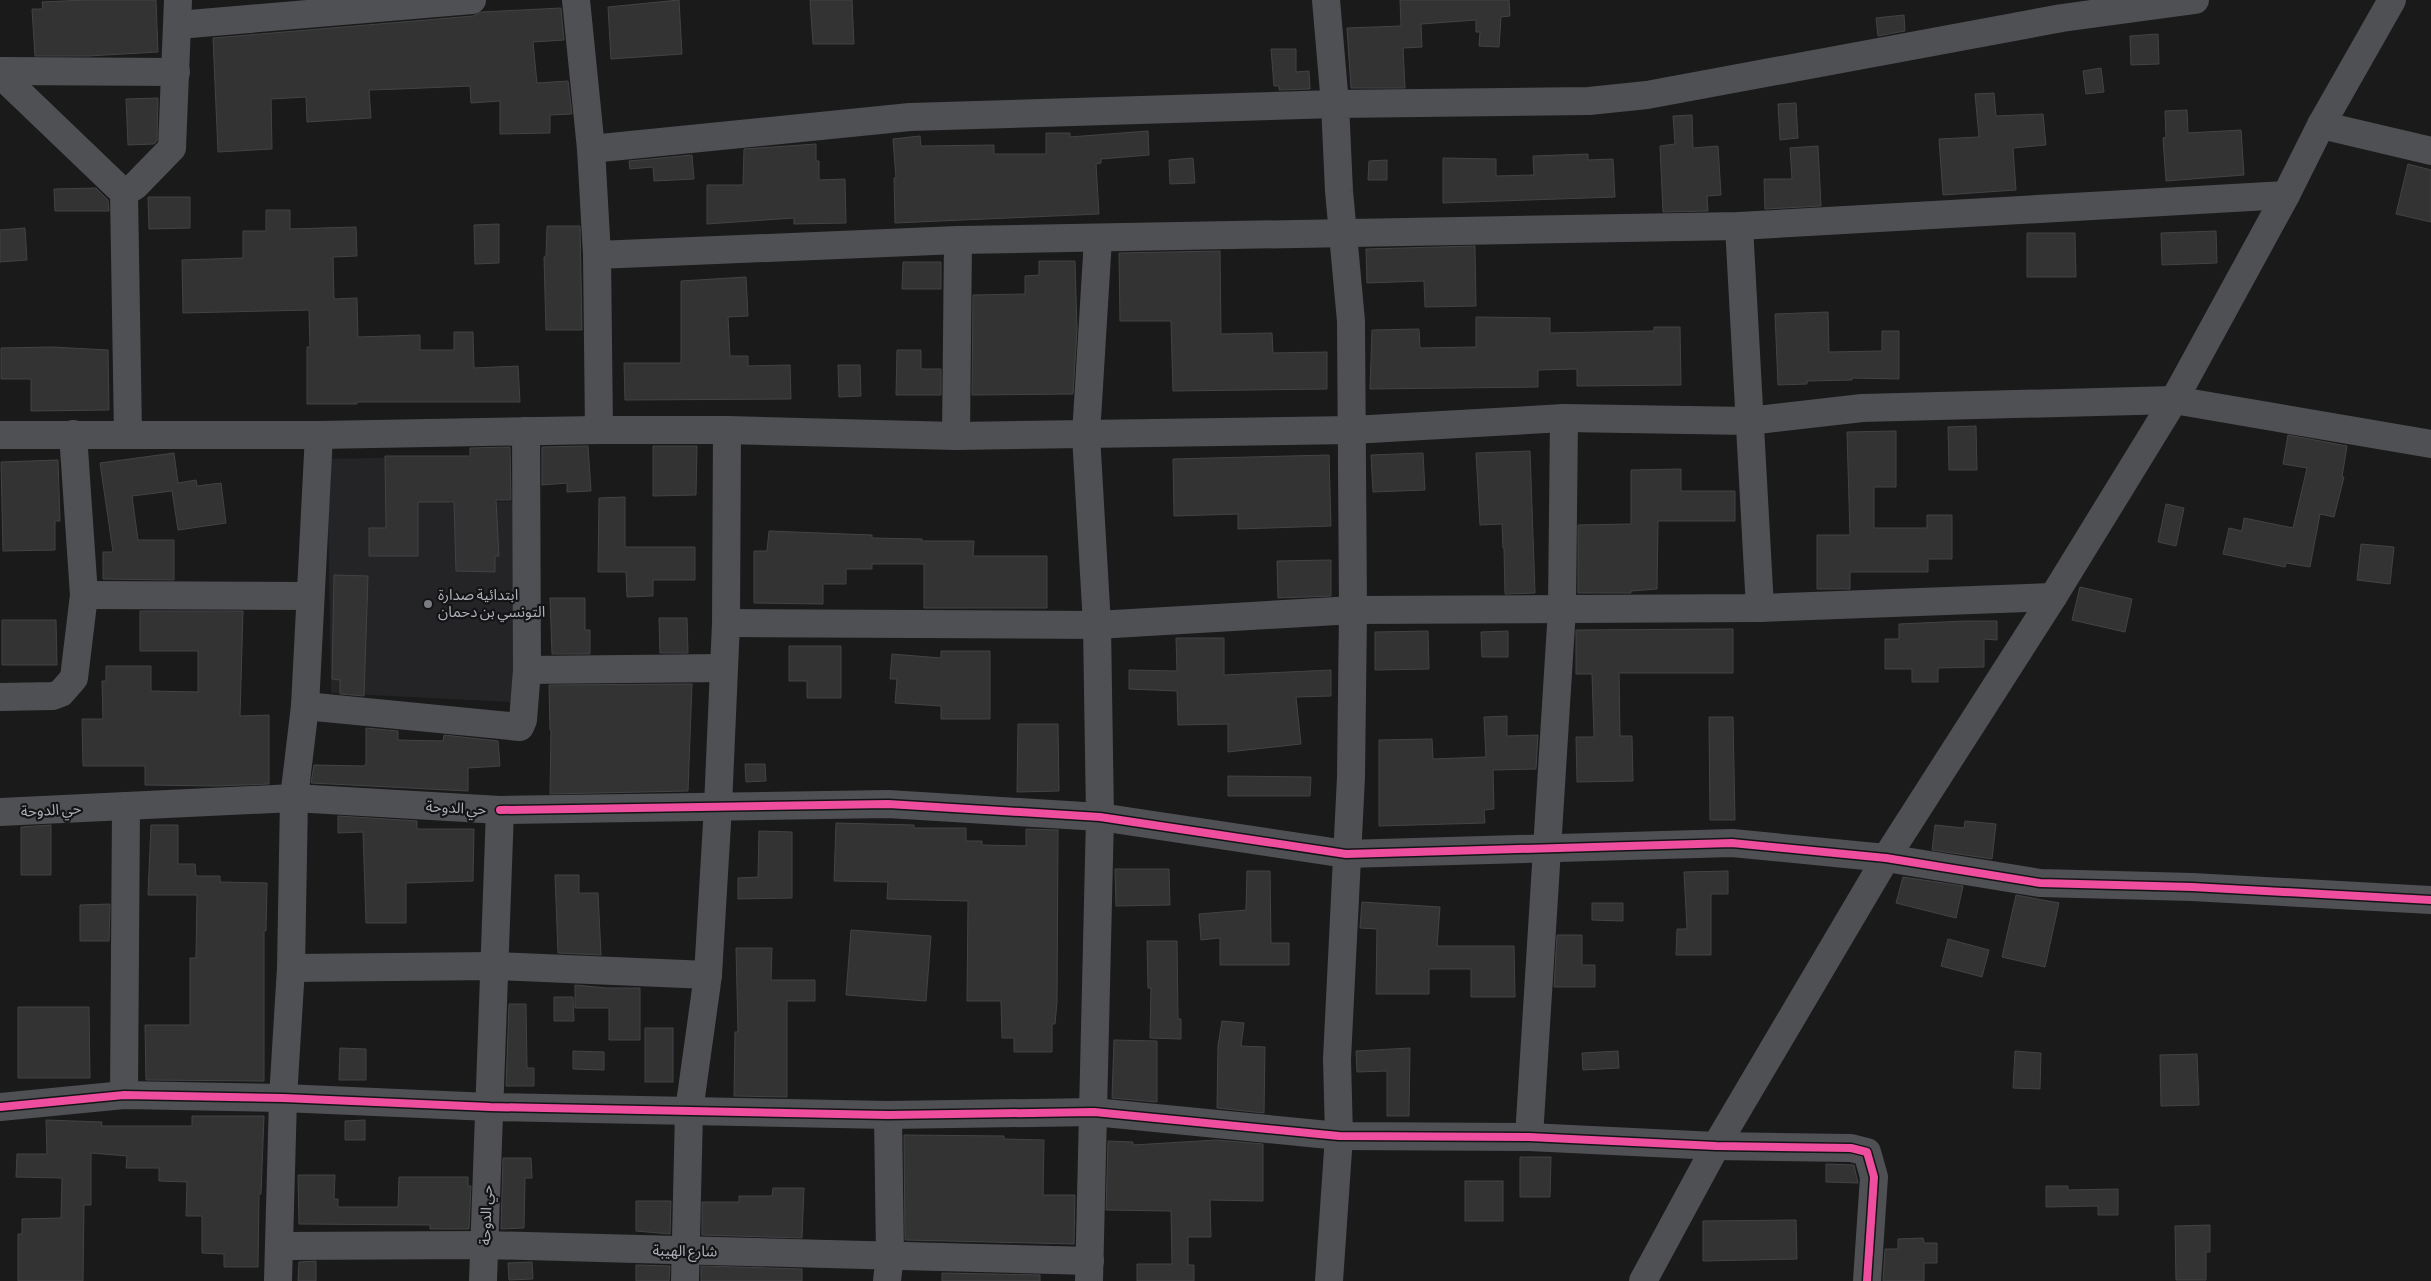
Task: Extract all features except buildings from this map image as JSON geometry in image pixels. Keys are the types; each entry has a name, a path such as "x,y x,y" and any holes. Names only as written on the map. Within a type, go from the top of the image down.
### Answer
{"street":[{"path":"124,193 135,186 172,148 178,12 472,0"},
{"path":"576,0 591,149 597,255 599,430"},
{"path":"1326,0 1335,104 1342,232 1351,321 1353,610 1351,777 1337,1059 1339,1136 1329,1281"},
{"path":"591,149 910,117 1335,104 1589,102 1647,95 2062,18 2195,0"},
{"path":"1643,1281 1716,1146 1886,858 2053,597 2174,400 2286,195 2321,125 2392,0"},
{"path":"0,73 176,72"},
{"path":"0,73 124,193 128,434"},
{"path":"2321,125 2431,151"},
{"path":"597,255 958,240 1098,239 1342,232 1740,226 2286,195"},
{"path":"1740,226 1760,608"},
{"path":"1089,1271 1100,817 1097,625 1086,434 1098,239"},
{"path":"956,436 958,240"},
{"path":"0,435 319,435 599,430 727,430 956,436 1352,430 1564,418 1749,421 1862,408 2174,400 2431,444"},
{"path":"1529,1137 1562,609 1564,418"},
{"path":"685,1281 684,1252 689,1111 708,975 718,806 726,622 727,430"},
{"path":"304,706 520,727 523,720 527,670 526,431"},
{"path":"0,697 53,696 61,693 74,678 84,595 73,434"},
{"path":"278,1281 284,1098 291,968 294,798 304,706 319,435"},
{"path":"84,595 309,596"},
{"path":"726,622 1097,625 1353,610 1760,608 2053,597"},
{"path":"527,670 723,668"},
{"name":"حي الدوحة","path":"0,812 294,798 500,810 483,1281"},
{"path":"500,810 888,804 1100,817 1346,854 1732,843 1886,858 2040,883 2192,887 2431,900"},
{"path":"124,1095 126,806"},
{"path":"291,968 495,966 708,975"},
{"path":"0,1107 124,1095 284,1098 490,1107 888,1115 1094,1112 1339,1136 1529,1137 1716,1146 1851,1148 1867,1152 1874,1177 1867,1281"},
{"path":"888,1115 889,1268"},
{"name":"شارع الهيبة","path":"280,1246 485,1245 684,1252 889,1268 1089,1271"}],"shaded area":[{"name":"ابتدائية صدارة التونسي بن دحمان","path":"448,456 449,503 525,501 529,703 331,693 328,515 331,459"}],"cycle path":[{"path":"500,810 888,804 1100,817 1346,854 1732,843 1886,858 2040,883 2192,887 2431,900"},
{"path":"0,1107 124,1095 283,1098 490,1107 888,1115 1094,1112 1339,1136 1529,1137 1716,1146 1851,1148 1867,1152 1874,1177 1867,1281"}],"place":[{"name":"ابتدائية صدارة التونسي بن دحمان","path":"428,604"}]}
